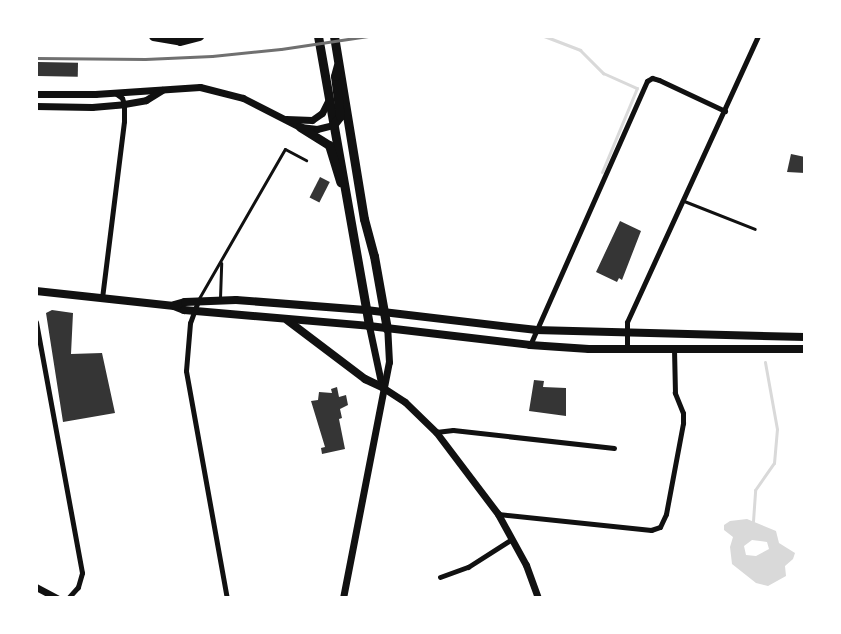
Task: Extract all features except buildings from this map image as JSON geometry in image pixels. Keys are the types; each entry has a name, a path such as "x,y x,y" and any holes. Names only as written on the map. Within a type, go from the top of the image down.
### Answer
{"main road":[{"path":"153,36 180,40 199,36"},
{"path":"318,36 369,326"},
{"path":"334,36 364,219 387,329"},
{"path":"333,125 340,110 335,72 339,62"},
{"path":"300,127 329,145 346,195"},
{"path":"36,291 174,306 194,311 369,326 530,345 627,349 805,349"},
{"path":"174,306 198,301 220,300 366,310 535,330 805,337"},
{"path":"286,319 365,379 382,387"}],"street":[{"path":"627,349 627,322 759,36"},
{"path":"530,345 647,81 655,78 725,111"},
{"path":"36,94 115,93 182,86 216,89 243,98 300,127 317,129 333,125"},
{"path":"36,106 92,107 124,104 146,100 164,88"},
{"path":"102,298 124,104 115,93"},
{"path":"286,119 312,120 322,113 328,101"},
{"path":"198,301 186,352 186,371 227,598"},
{"path":"36,322 38,343 82,573 78,587 68,598"},
{"path":"369,326 382,387 405,402 436,432 498,514 526,565 538,598"},
{"path":"342,598 382,387 389,363 387,329"},
{"path":"498,514 651,530 660,527 666,514 683,423 683,413 677,401 674,349"},
{"path":"436,432 453,430 614,448"},
{"path":"440,577 468,567 512,539"},
{"path":"36,587 57,598"}],"lane":[{"path":"198,301 285,148 306,160"},
{"path":"684,201 755,229"},
{"path":"220,300 221,261"}],"shaded area":[{"path":"747,519 776,531 779,543 795,553 793,559 785,566 786,576 768,586 756,583 732,564 730,547 733,537 724,530 724,525 730,521","holes":["752,540 767,542 769,549 756,556 746,555 744,546"]}],"waterway":[{"path":"544,36 580,50 603,73 637,88 602,172"},
{"path":"753,521 755,490 774,463 777,429 765,362"}],"railway":[{"path":"36,58 145,59 212,56 281,49 368,36"}]}
